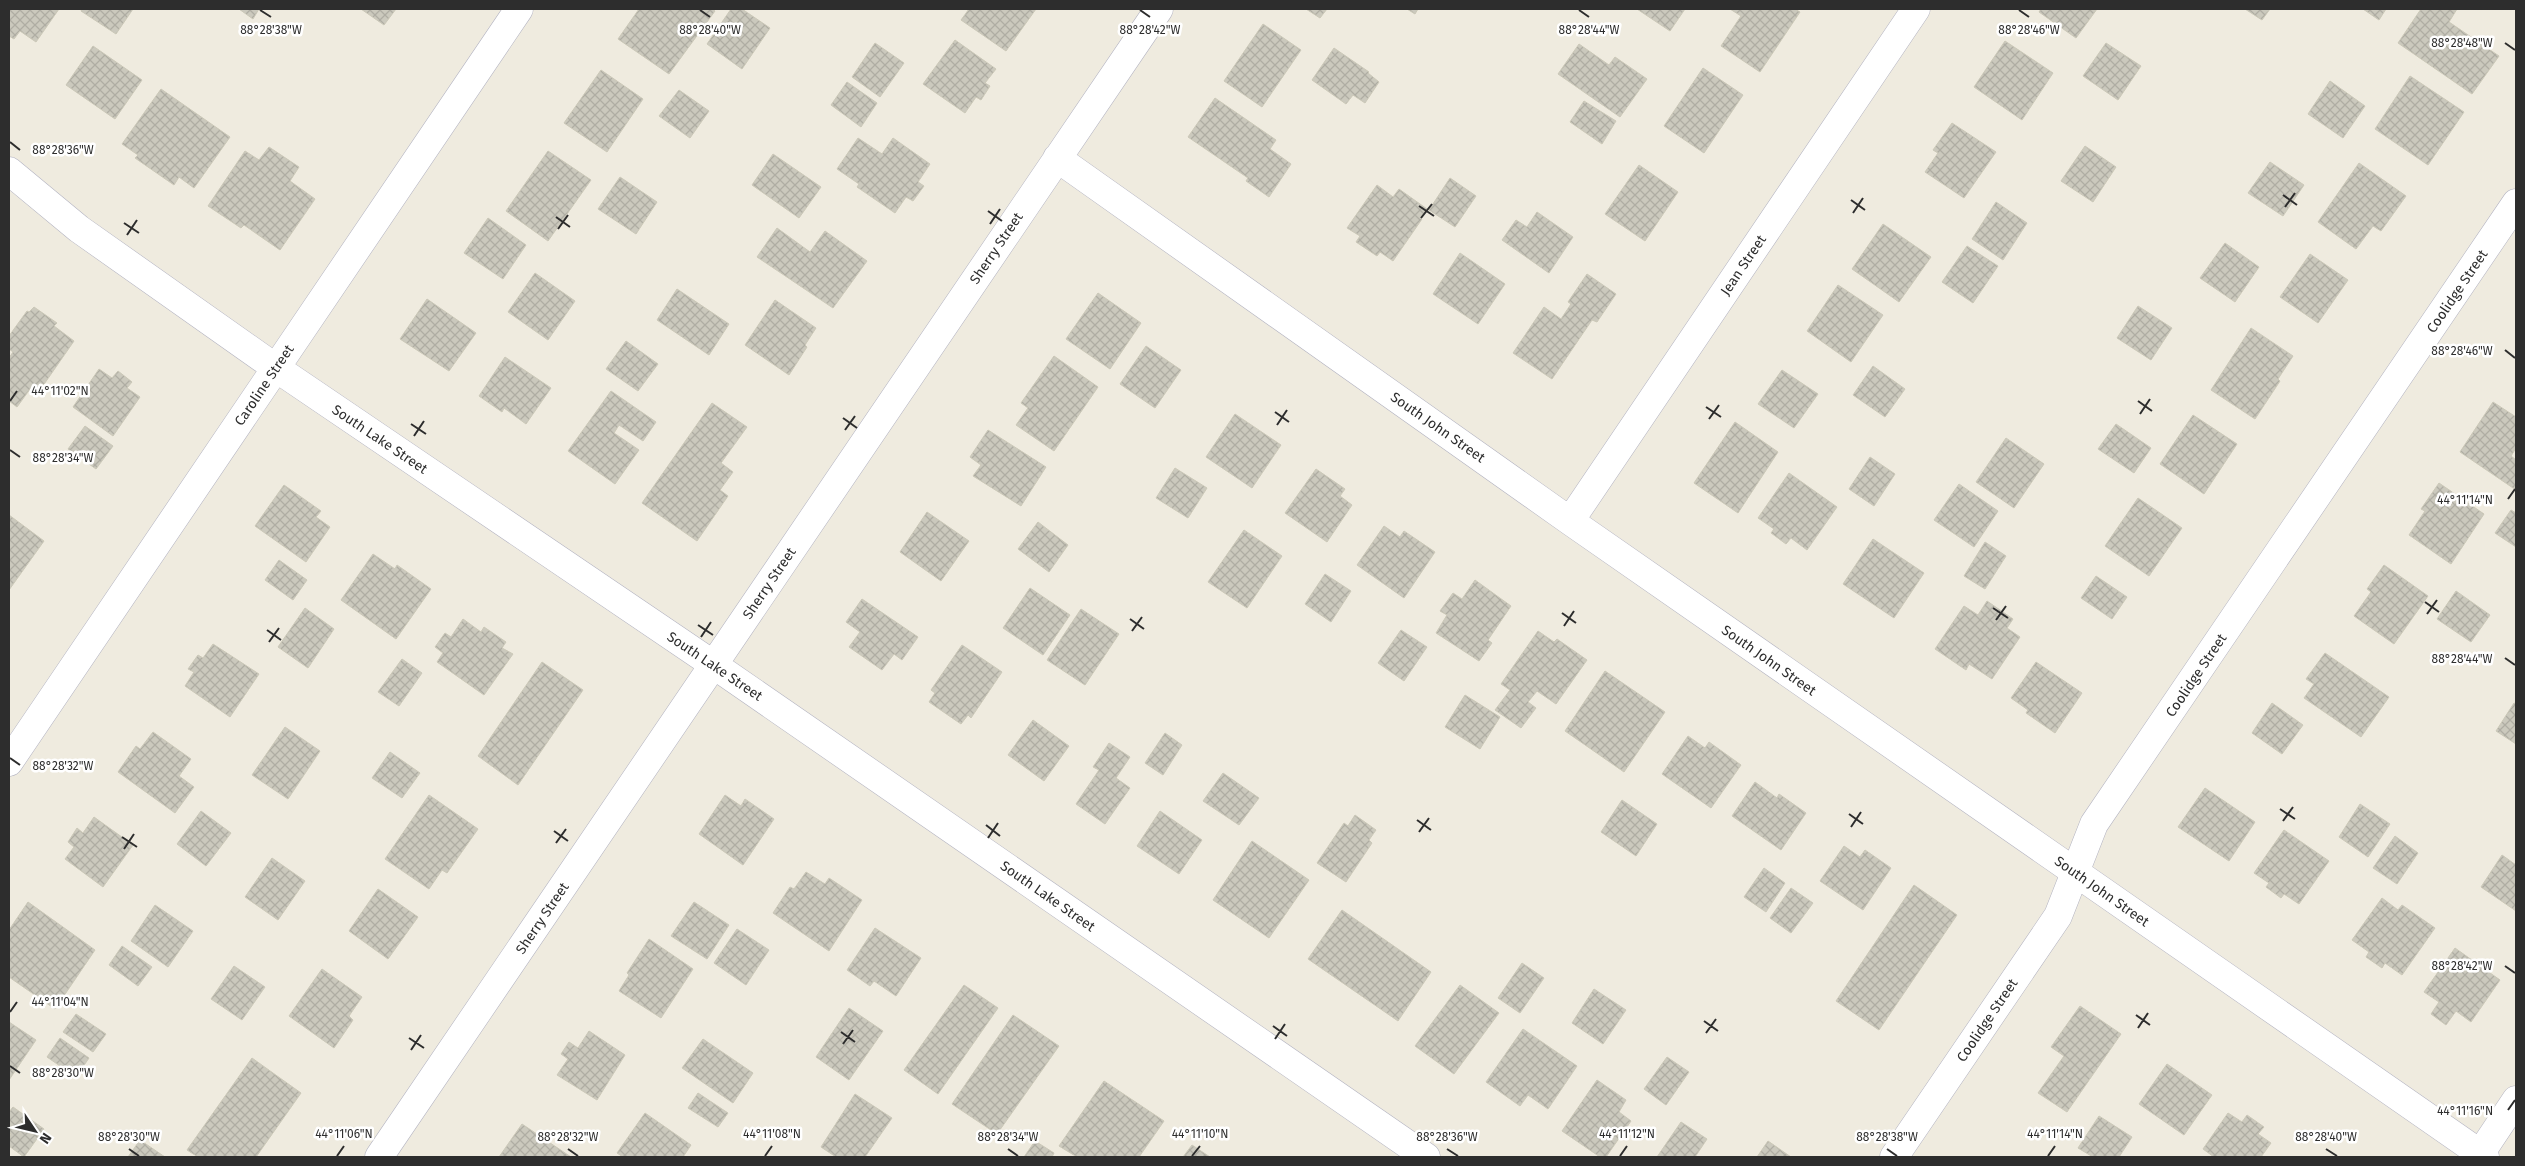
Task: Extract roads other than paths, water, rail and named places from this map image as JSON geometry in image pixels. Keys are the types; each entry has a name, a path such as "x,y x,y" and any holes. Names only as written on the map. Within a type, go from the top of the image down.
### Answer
{"street":[{"name":"Caroline Street","path":"9,762 519,9"},
{"name":"Sherry Street","path":"379,1157 1158,9"},
{"name":"Jean Street","path":"1570,521 1916,9"},
{"name":"South John Street","path":"1056,158 1570,521 2482,1155"},
{"name":"South Lake Street","path":"9,170 79,229 276,368 714,665 1426,1157"},
{"name":"Coolidge Street","path":"1894,1157 2058,916 2094,824 2516,203"},
{"path":"2482,1155 2516,1100"}]}
